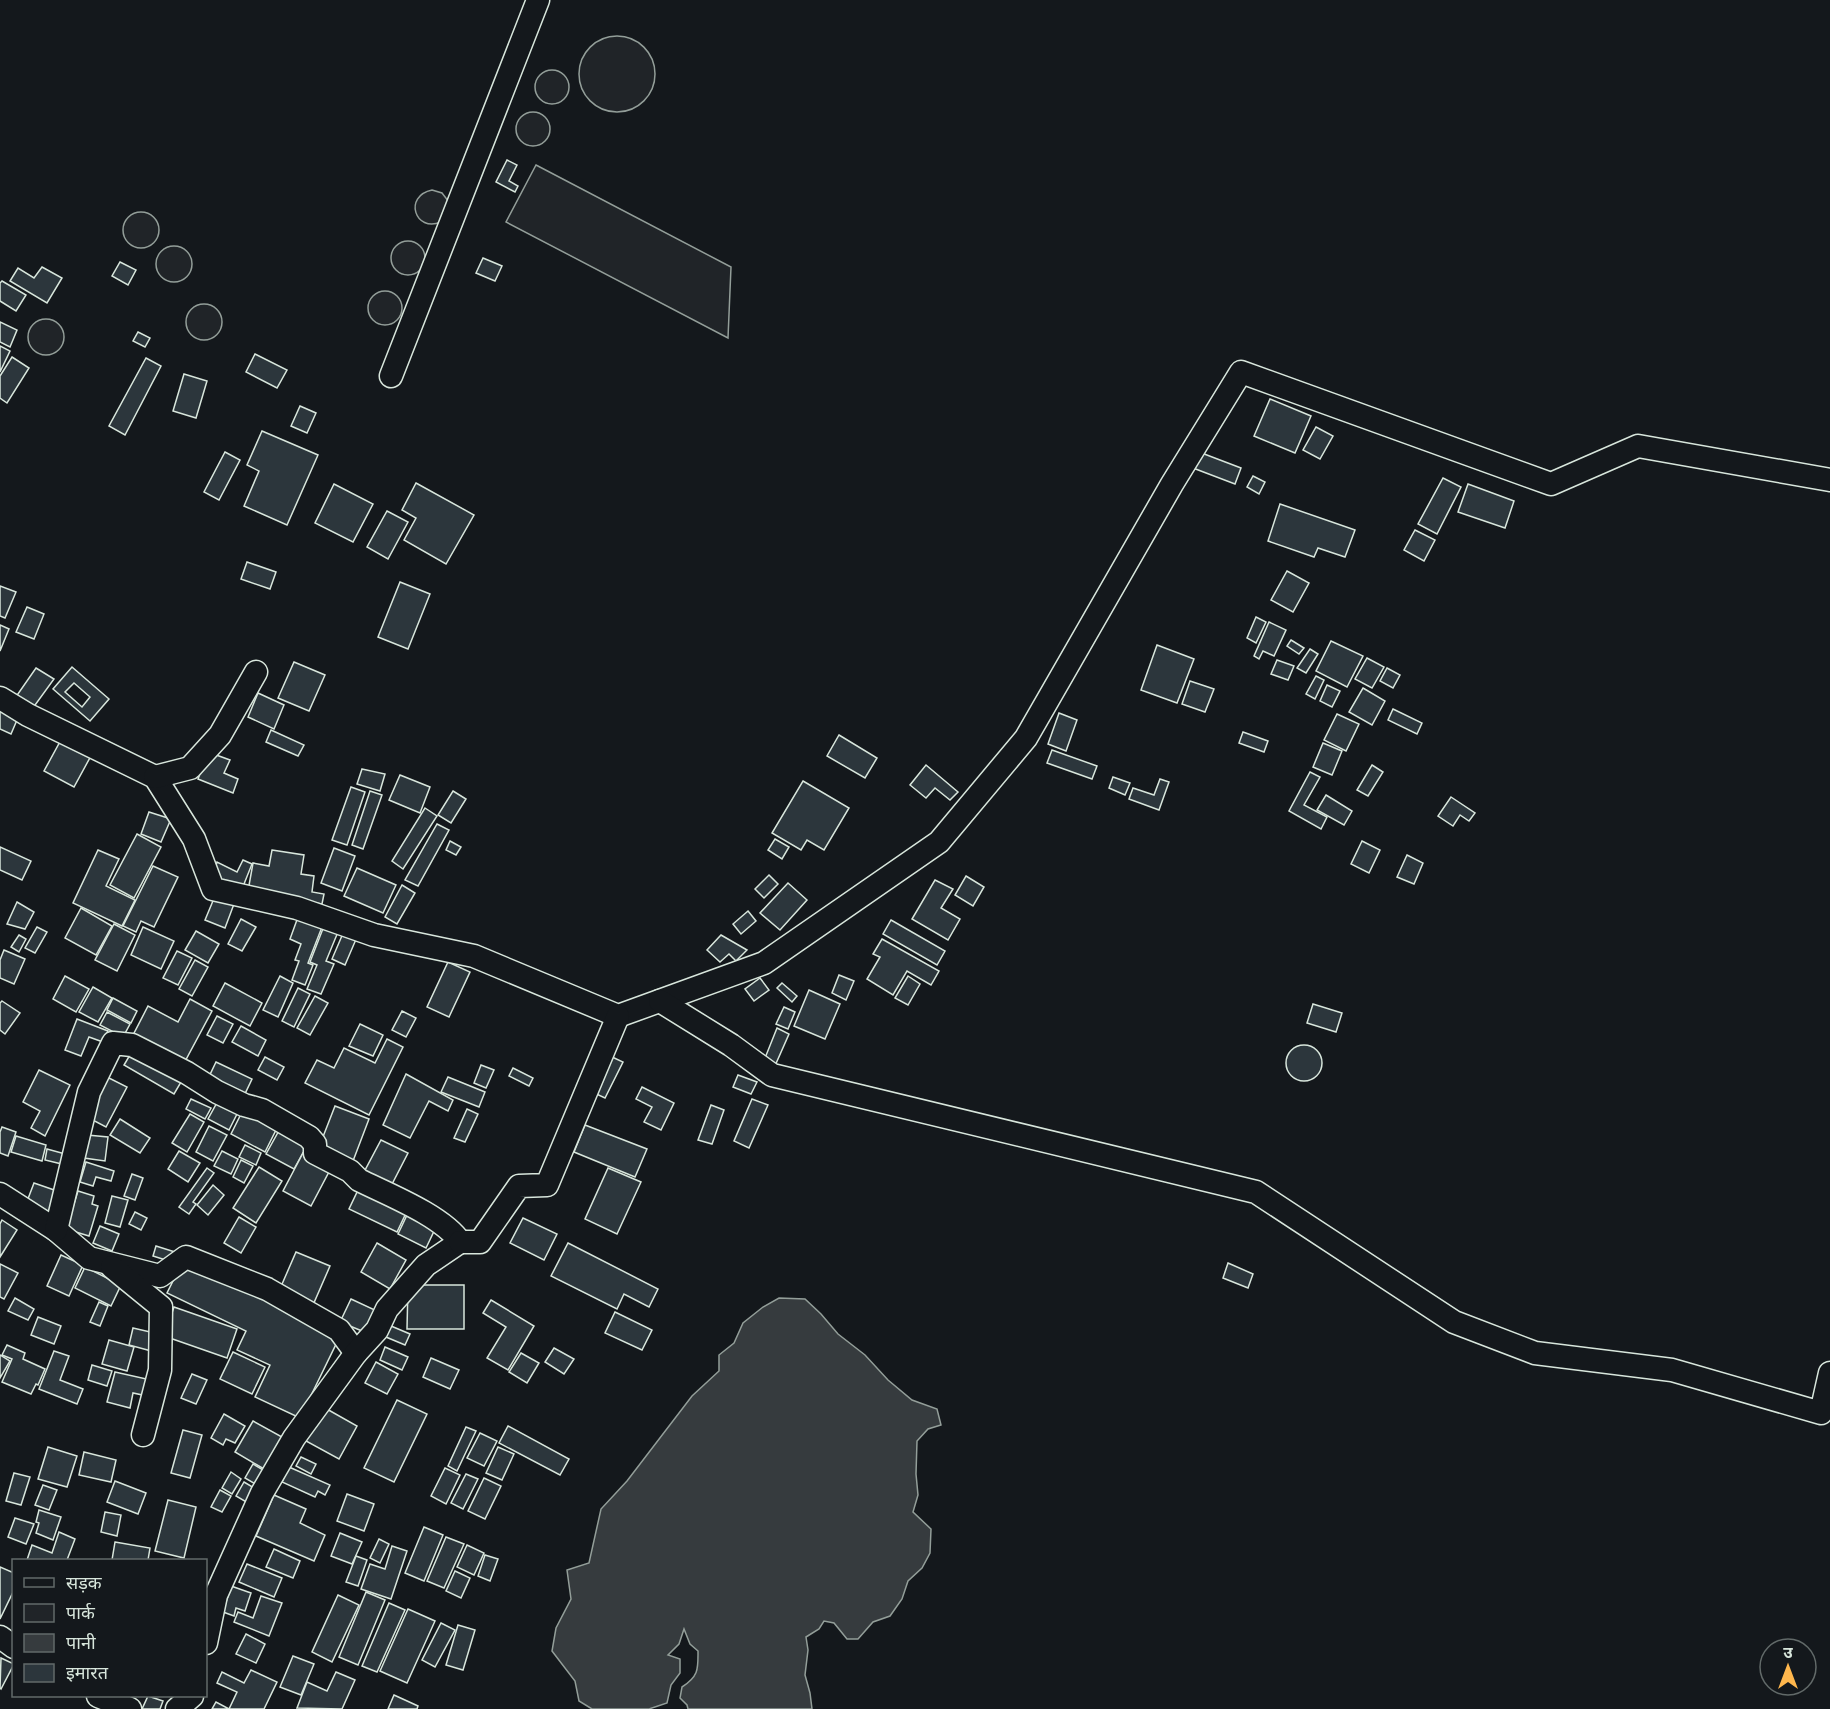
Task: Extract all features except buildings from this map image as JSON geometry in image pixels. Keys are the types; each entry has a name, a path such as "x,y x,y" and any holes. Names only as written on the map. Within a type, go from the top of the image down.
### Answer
{"street":[{"path":"391,376 538,0"},
{"path":"0,698 28,716 154,777 194,838 213,889 297,908 374,935 474,956 618,1016 764,963 939,842 1026,738 1172,484 1241,372 1551,484 1638,446 1830,480"},
{"path":"154,777 190,768 220,735 256,672"},
{"path":"660,1001 731,1045 772,1075 1256,1192 1454,1322 1535,1353 1672,1370 1821,1413 1830,1373"},
{"path":"207,1638 216,1595 262,1493 294,1438 356,1353 377,1330 387,1309 426,1264 460,1242 480,1242 519,1186 547,1185 618,1016"},
{"path":"56,1230 88,1092 113,1043 132,1045 187,1073 217,1092 244,1105 262,1110 309,1137 315,1144 315,1153 350,1171 359,1180 431,1217 453,1232 460,1242"},
{"path":"0,1194 56,1230 89,1258 160,1276 186,1257 267,1289 339,1330 356,1353"},
{"path":"106,1262 162,1307 160,1370 143,1435"},
{"path":"103,1697 130,1709"},
{"path":"177,1709 191,1697"},
{"path":"193,1697 204,1709"}],"green space":[{"path":"617,36 632,39 644,47 652,59 655,74 652,89 644,101 632,109 617,112 602,109 590,101 582,89 579,74 582,59 590,47 602,39"},
{"path":"552,70 564,75 569,87 564,99 552,104 540,99 535,87 540,75"},
{"path":"533,112 545,117 550,129 545,141 533,146 521,141 516,129 521,117"},
{"path":"536,165 731,267 728,338 506,222"},
{"path":"432,190 442,193 449,202 441,222 432,224 419,218 415,206 423,194"},
{"path":"141,212 154,217 159,230 154,243 141,248 128,243 123,230 128,217"},
{"path":"408,241 420,246 425,258 420,270 408,275 396,270 391,258 396,246"},
{"path":"174,246 187,251 192,264 187,277 174,282 161,277 156,264 161,251"},
{"path":"385,291 397,296 402,308 397,320 385,325 373,320 368,308 373,296"},
{"path":"204,304 217,309 222,322 217,335 204,340 191,335 186,322 191,309"},
{"path":"46,319 59,324 64,337 59,350 46,355 33,350 28,337 33,324"}],"water":[{"path":"779,1298 805,1299 838,1334 865,1355 888,1380 912,1400 937,1409 941,1425 928,1429 917,1441 918,1495 913,1512 931,1529 930,1553 922,1568 908,1581 902,1599 890,1616 873,1622 858,1639 847,1639 834,1623 824,1621 819,1629 806,1637 808,1650 805,1675 812,1709 688,1709 680,1698 682,1687 695,1676 698,1651 690,1644 684,1629 679,1644 668,1655 680,1659 680,1673 671,1685 667,1703 649,1709 592,1709 579,1701 575,1681 552,1651 556,1628 571,1599 567,1570 589,1563 601,1509 627,1481 692,1396 719,1371 719,1355 734,1343 743,1323"}]}
